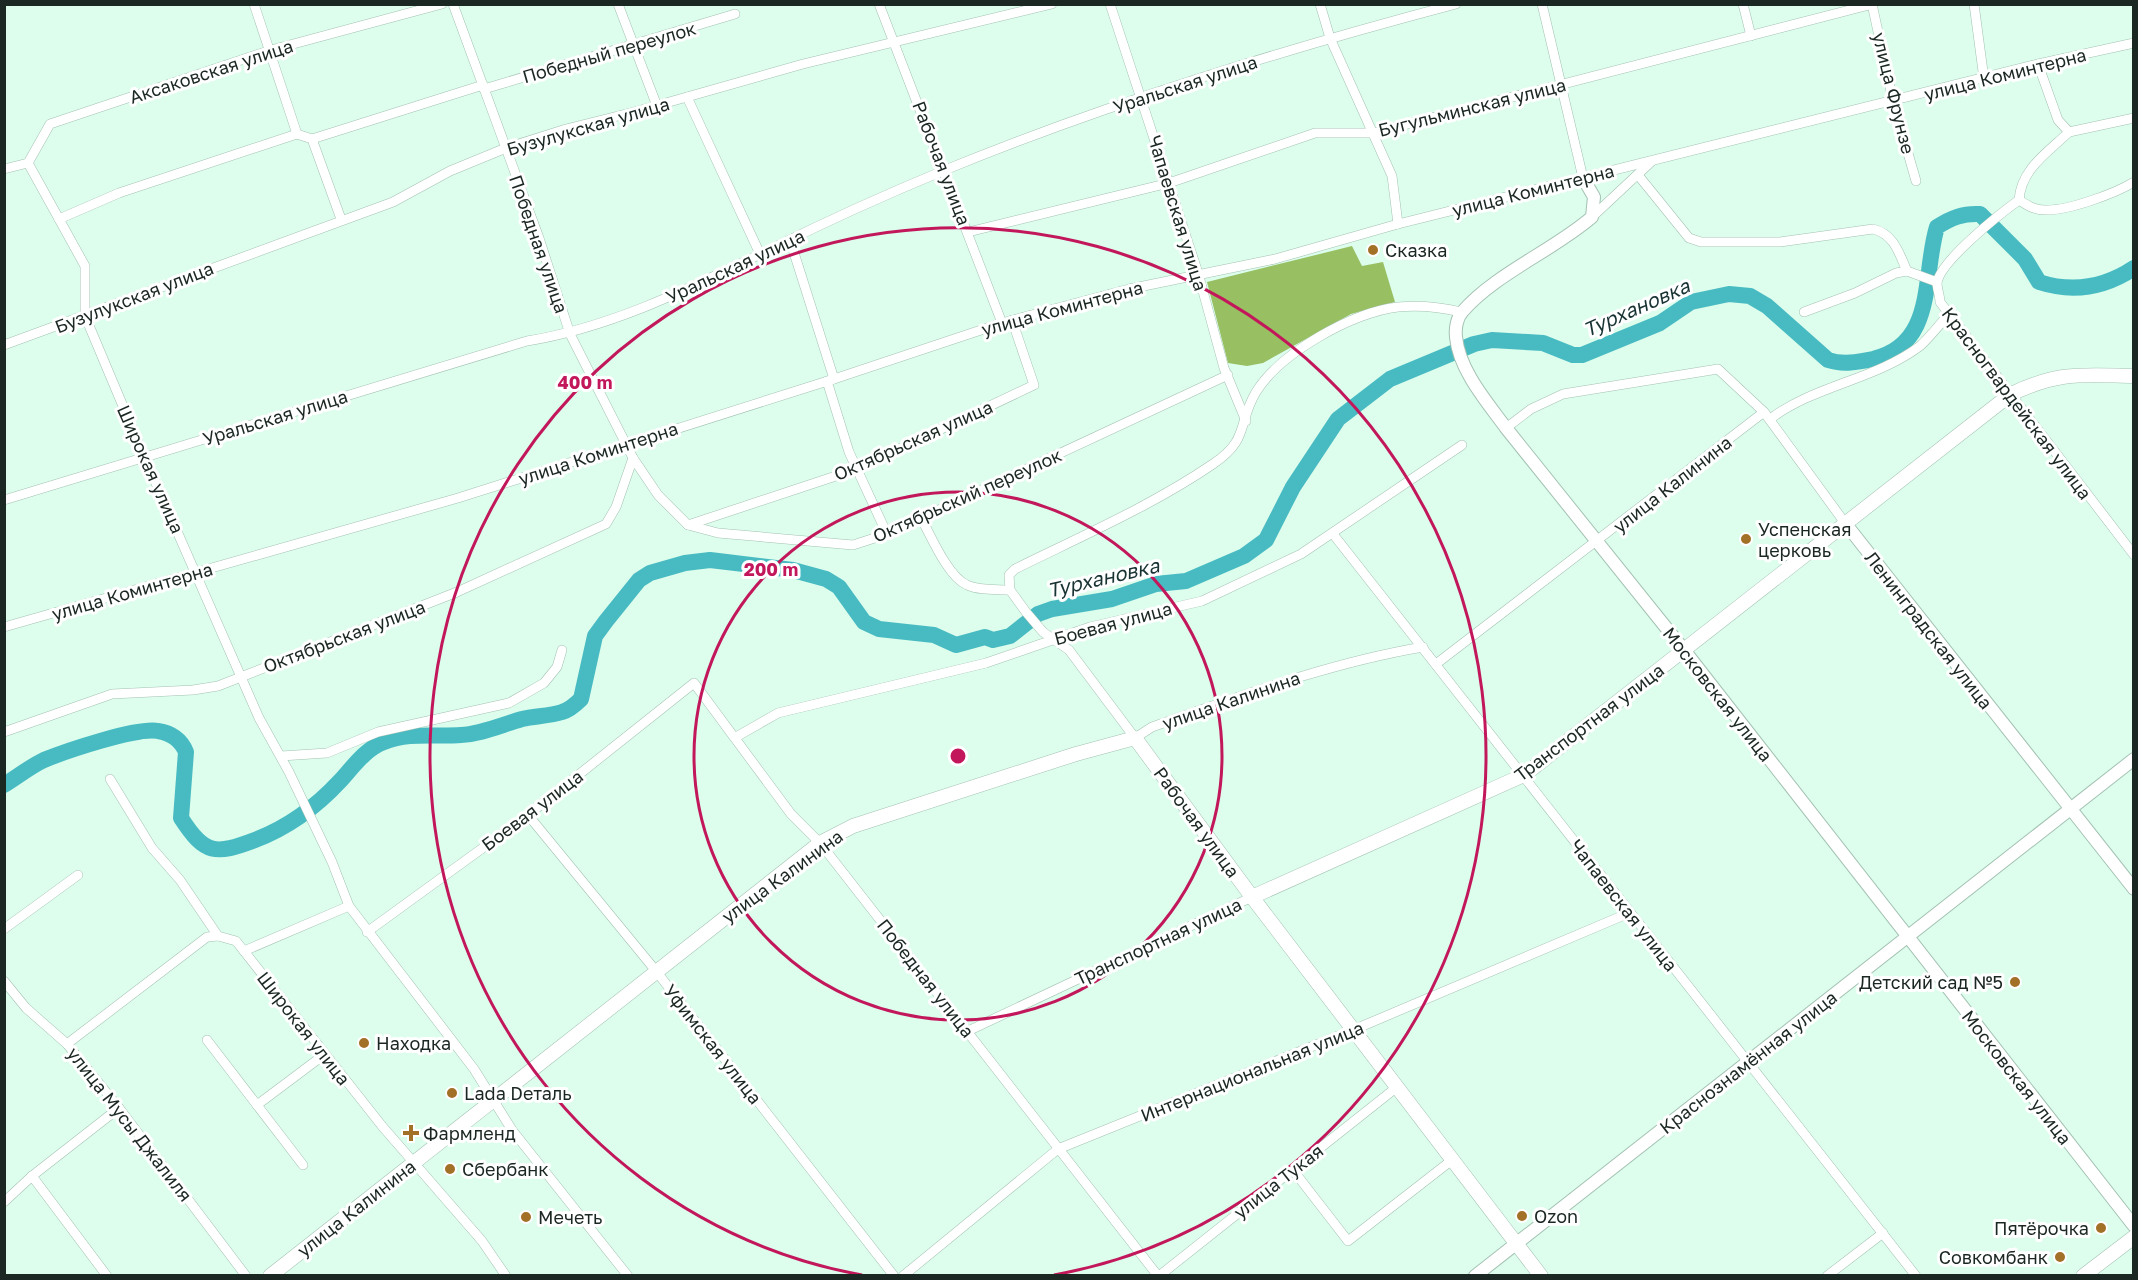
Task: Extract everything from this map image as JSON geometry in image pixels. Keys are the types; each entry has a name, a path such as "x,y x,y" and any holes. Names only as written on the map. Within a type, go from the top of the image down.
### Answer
{"main road":[{"name":"Транспортная улица","path":"1252,897 1524,775 2011,394 2042,380 2064,375 2133,376"},
{"name":"улица Калинина","path":"270,1275 820,843 853,826 1076,754 1135,738"},
{"name":"Рабочая улица","path":"1135,738 1252,897 1541,1275"},
{"path":"2083,1275 2133,1237"}],"street":[{"path":"254,4 297,134"},
{"name":"Аксаковская улица","path":"28,163 50,124 271,50 442,4"},
{"name":"Победная улица","path":"453,4 506,148 570,334 627,444"},
{"path":"618,4 657,106"},
{"name":"Рабочая улица","path":"879,4 968,232 1034,385"},
{"name":"Бузулукская улица","path":"4,345 341,219 393,202 450,171 506,148 566,129 657,106 803,64 1052,4"},
{"name":"Чапаевская улица","path":"1110,4 1143,97 1227,375 1246,421"},
{"path":"1320,4 1330,38 1392,176 1398,224"},
{"name":"Уральская улица","path":"4,500 527,341 570,334 675,295 789,240 945,170 1143,97 1330,38 1456,4"},
{"path":"1542,4 1583,178 1594,197 1592,217"},
{"path":"1743,4 1751,36"},
{"path":"1974,4 1984,79"},
{"name":"Бугульминская улица","path":"968,232 1169,183 1315,133 1373,133 1873,5"},
{"name":"улица Фрунзе","path":"1873,5 1893,101 1916,182"},
{"name":"Победный переулок","path":"312,139 483,87 634,46 735,14"},
{"name":"улица Коминтерна","path":"4,627 458,498 1007,322 1198,273 1275,259 1398,224 2038,64 2133,43"},
{"path":"2038,64 2058,120 2069,132"},
{"path":"687,97 760,254"},
{"path":"2133,118 2069,132 2026,173 2020,184 2019,200 2031,208 2046,211 2103,197 2133,182"},
{"path":"59,219 119,193 297,134 312,139 341,219"},
{"path":"921,518 945,561 966,585 982,589 1010,590 1009,575 1015,569 1092,531 1213,464 1236,446 1255,395 1268,375 1289,357 1361,316 1397,307 1437,306 1461,312 1490,287 1571,235 1652,161"},
{"path":"4,169 28,163"},
{"name":"Широкая улица","path":"28,163 85,266 86,316 144,456 259,718 290,772 332,862 349,906"},
{"path":"1638,175 1680,230 1695,240 1780,242 1873,229 1884,231 1892,239 1907,271"},
{"name":"Красногвардейская улица","path":"2019,200 1986,224 1945,270 1937,282 1940,302 2133,555"},
{"path":"789,240 857,469 887,534"},
{"path":"1804,312 1855,293 1896,273 1907,271 1937,282"},
{"name":"Московская улица","path":"1461,312 1455,335 1457,345 1484,399 2133,1226"},
{"name":"улица Калинина","path":"1436,664 1597,541 1767,416 1790,404 1889,364 1911,352 1922,344 1948,315"},
{"name":"Ленинградская улица","path":"1506,428 1531,409 1563,393 1711,368 1724,372 1767,416 1845,523 2133,889"},
{"name":"Октябрьский переулок","path":"688,525 718,533 853,545 887,534 1227,375"},
{"name":"Октябрьская улица","path":"688,525 857,469 1034,385"},
{"path":"627,444 633,458 658,495 688,525"},
{"name":"Боевая улица","path":"736,737 778,713 986,663 1052,638 1090,627 1202,601 1274,568 1333,534 1462,445"},
{"name":"Октябрьская улица","path":"4,732 112,694 193,690 218,686 457,592 606,524 616,507 633,458"},
{"name":"Чапаевская улица","path":"1333,534 1916,1275"},
{"name":"Рабочая улица","path":"1010,590 1026,612 1052,638 1069,650 1135,738"},
{"name":"улица Калинина","path":"1135,738 1152,727 1314,672 1367,657 1423,647"},
{"path":"281,756 327,753 378,732 509,703 544,683 557,667 562,650"},
{"name":"Победная улица","path":"694,683 791,814 820,843 1158,1275"},
{"name":"Боевая улица","path":"367,932 528,814 694,683"},
{"name":"Краснознамённая улица","path":"1475,1275 1749,1063 2133,759"},
{"name":"Широкая улица","path":"110,780 152,848 180,880 218,936 236,941 412,1163 482,1242 506,1275"},
{"name":"Уфимская улица","path":"528,814 656,971 894,1275"},
{"path":"4,929 78,875"},
{"name":"Транспортная улица","path":"968,1031 1252,897"},
{"path":"244,951 349,906 495,1099 512,1130 628,1275"},
{"name":"Интернациональная улица","path":"903,1275 1058,1149 1353,1030 1629,913"},
{"path":"67,1044 207,937 218,936"},
{"name":"улица Мусы Джалиля","path":"4,981 26,1008 67,1044 120,1108 246,1275"},
{"path":"207,1040 303,1165"},
{"path":"257,1106 325,1054"},
{"name":"улица Тукая","path":"1158,1275 1397,1087"},
{"path":"4,1202 32,1176 120,1108"},
{"path":"1293,1170 1348,1241 1452,1160"},
{"path":"32,1176 107,1275"},
{"path":"1827,1275 1883,1233"}],"green space":[{"path":"1352,246 1362,266 1383,262 1395,302 1351,314 1263,363 1247,366 1228,363 1207,282"}],"waterway":[{"name":"Турхановка","path":"4,785 39,762 68,751 134,733 163,732 178,741 186,752 181,818 204,845 212,849 230,848 267,835 301,816 331,791 365,754 384,742 412,736 476,733 570,708 581,699 595,636 639,580 650,573 685,563 710,560 793,570 826,579 839,587 864,622 879,629 934,635 956,645 985,637 993,640 1010,636 1038,614 1052,609 1112,599 1156,584 1186,581 1244,556 1266,540 1293,487 1338,419 1390,379 1474,344 1492,340 1543,343 1573,355 1582,355 1660,323 1691,302 1729,294 1750,296 1767,306 1828,360 1845,363 1873,359 1894,351 1908,339 1917,323 1927,286 1937,227 1968,214 1980,214 2025,259 2039,282 2064,287 2088,287 2111,280 2134,268"}],"place":[{"name":"Сказка","path":"1373,250"},
{"name":"Успенская церковь","path":"1746,539"},
{"name":"Детский сад №5","path":"2015,982"},
{"name":"Находка","path":"364,1043"},
{"name":"Lada Dеталь","path":"452,1093"},
{"name":"Фармленд","path":"411,1133"},
{"name":"Сбербанк","path":"450,1169"},
{"name":"Ozon","path":"1522,1216"},
{"name":"Мечеть","path":"526,1217"},
{"name":"Пятёрочка","path":"2101,1228"},
{"name":"Совкомбанк","path":"2060,1257"}]}
